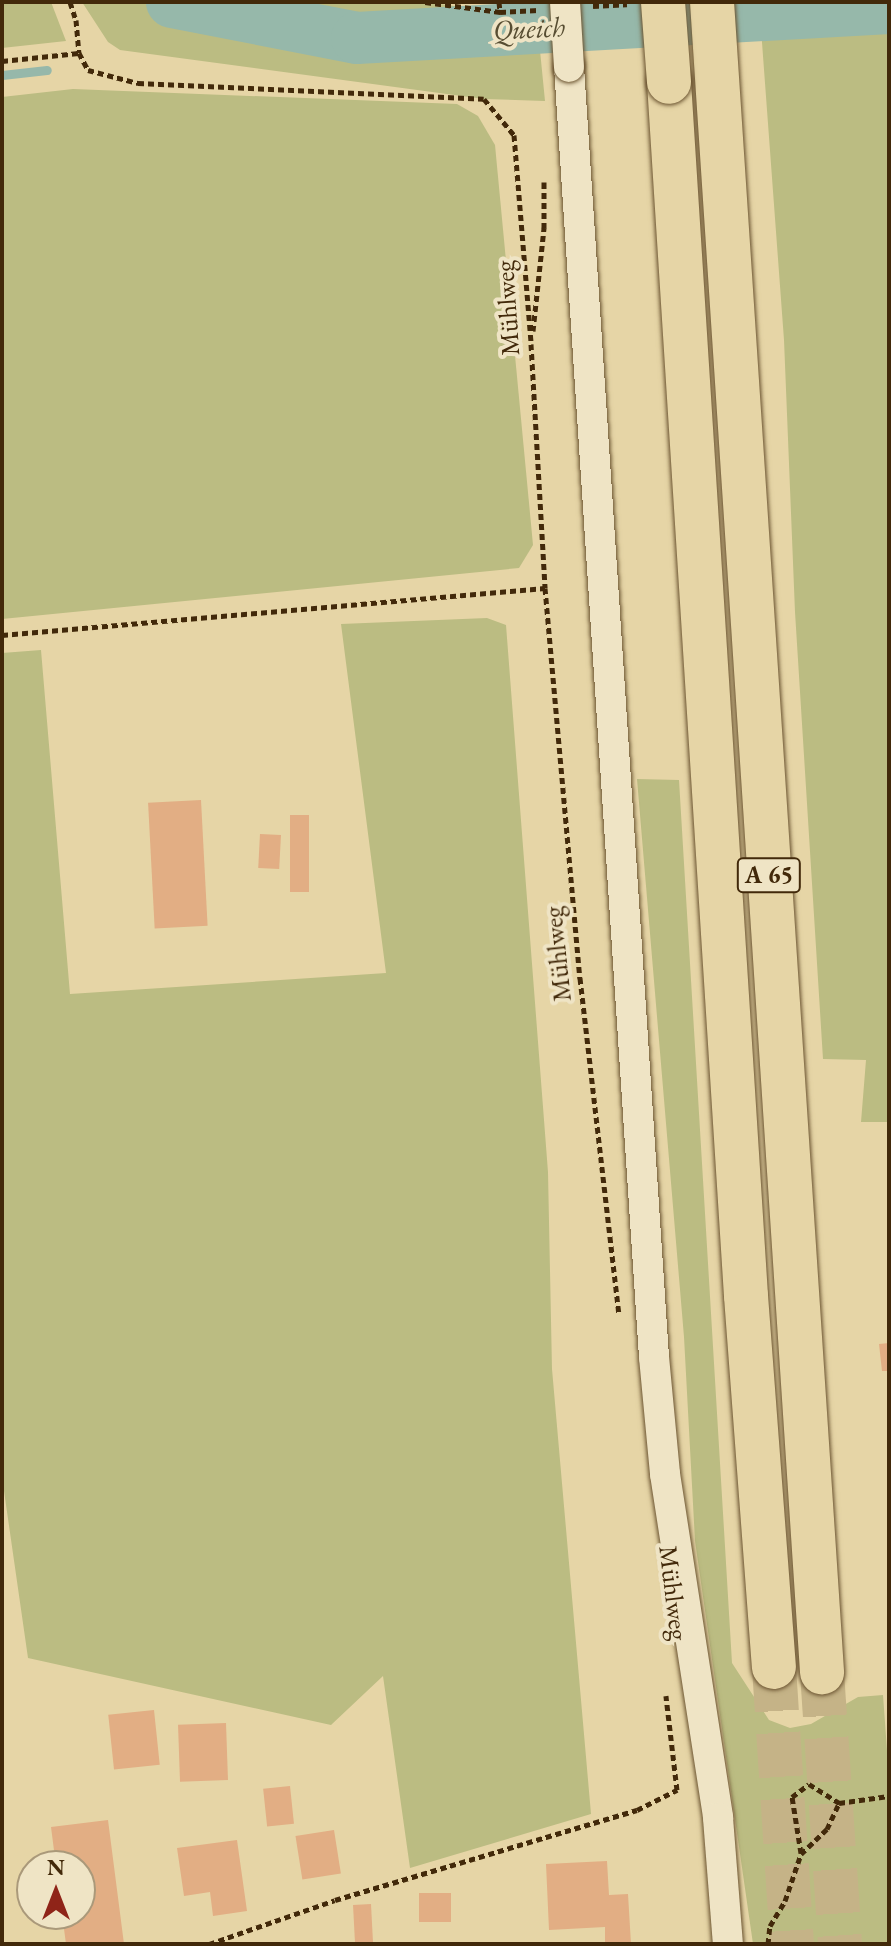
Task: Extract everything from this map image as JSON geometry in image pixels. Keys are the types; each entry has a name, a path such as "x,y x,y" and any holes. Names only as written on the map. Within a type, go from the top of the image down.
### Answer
{"highway":[{"name":"A 65","path":"663,2 747,1311 774,1667"},
{"name":"A 65","path":"712,2 822,1672"}],"street":[{"path":"565,2 654,1357 665,1474 716,1805 728,1944"}],"path":[{"path":"2,61 79,53 76,20 70,2"},
{"path":"499,2 500,12"},
{"name":"Mühlweg","path":"79,53 88,70 138,83 484,99 514,135 531,344 545,588 580,978 620,1327"},
{"path":"531,344 544,228 544,181"},
{"path":"2,635 545,588"},
{"path":"209,1944 335,1900 637,1810 677,1790 665,1687"},
{"path":"801,1854 792,1797 809,1784 839,1803 889,1796"},
{"path":"768,1944 770,1926 785,1901 801,1854 827,1829 839,1803"}],"green space":[{"path":"2,2 51,2 66,41 2,48"},
{"path":"82,2 425,2 500,12 536,10 545,101 484,99 120,50 108,42"},
{"path":"759,2 889,2 889,1122 861,1122 866,1060 823,1059 795,612 784,340"},
{"path":"73,89 457,104 478,116 495,145 533,545 519,568 2,619 2,97"},
{"path":"487,618 506,625 548,1172 552,1369 591,1814 410,1868 383,1676 331,1725 28,1658 2,1477 2,653 41,650 70,994 386,973 341,624"},
{"path":"637,779 679,780 732,1663 769,1720 790,1728 811,1724 858,1697 883,1695 889,1778 889,1944 753,1944 695,1541 684,1337"}],"building":[{"path":"201,800 208,926 155,929 148,803"},
{"path":"290,815 309,815 309,892 290,892"},
{"path":"260,834 281,835 279,869 258,868"},
{"path":"889,1343 889,1371 882,1371 879,1344"},
{"path":"154,1710 160,1765 114,1770 108,1715"},
{"path":"226,1723 228,1780 180,1782 178,1725"},
{"path":"290,1786 294,1824 267,1827 263,1789"},
{"path":"108,1820 124,1944 66,1944 64,1930 96,1930 96,1850 54,1850 51,1827"},
{"path":"334,1830 341,1873 302,1880 295,1836"},
{"path":"237,1840 247,1911 213,1916 210,1892 184,1896 177,1848"},
{"path":"607,1861 609,1895 628,1894 631,1944 605,1944 605,1927 549,1930 546,1864"},
{"path":"419,1893 451,1893 451,1922 419,1922"},
{"path":"371,1904 373,1944 355,1944 353,1905"}],"waterway":[{"name":"Queich","path":"172,2 357,38 889,8"},
{"path":"2,75 47,70"}],"tunnel":[{"path":"774,1667 792,1944"},
{"path":"822,1672 840,1944"}]}
